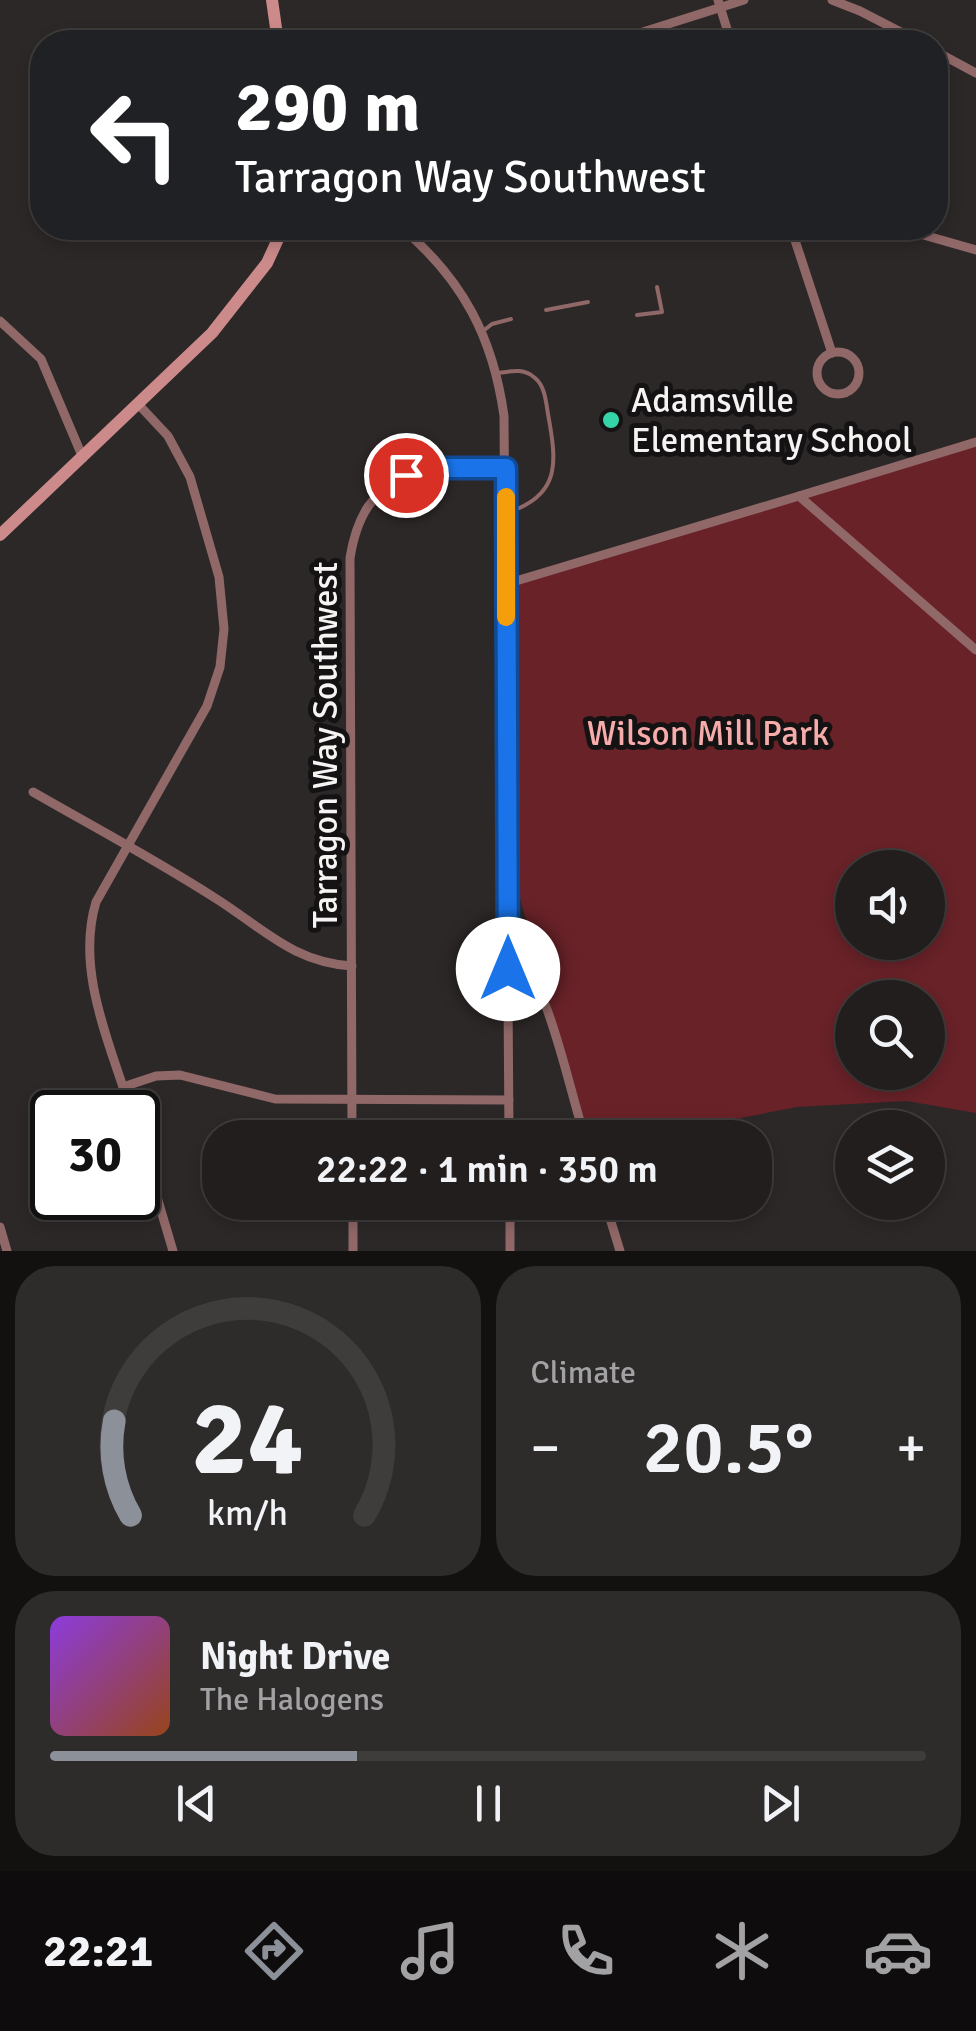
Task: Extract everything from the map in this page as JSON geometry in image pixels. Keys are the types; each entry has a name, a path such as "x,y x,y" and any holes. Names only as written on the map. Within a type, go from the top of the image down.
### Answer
{"street":[{"path":"272,0 276,30"},
{"path":"648,30 719,4 744,0"},
{"path":"832,0 898,30"},
{"path":"719,4 728,30"},
{"path":"948,58 976,73"},
{"path":"0,535 212,333 267,263 278,240"},
{"path":"415,240 461,291 483,331 498,373 504,416 509,1120"},
{"path":"795,240 832,354"},
{"path":"941,240 976,250"},
{"path":"0,321 42,358 83,458"},
{"path":"832,354 851,356 858,367 855,386 843,394 824,388 818,376 821,362 832,354"},
{"path":"125,1090 91,980 87,946 96,902 207,706 220,666 224,629 219,578 190,476 168,436 139,405"},
{"path":"506,584 976,442"},
{"name":"Tarragon Way Southwest","path":"352,1120 350,558 354,530 375,496 406,475 433,468 506,468"},
{"path":"800,496 976,650"},
{"path":"34,792 214,897 301,956 323,964 352,966"},
{"path":"508,936 526,959 538,984 580,1120"},
{"path":"124,1086 156,1076 180,1075 275,1099 509,1100"},
{"path":"160,1207 173,1251"},
{"path":"352,1220 353,1251"},
{"path":"510,1220 510,1251"},
{"path":"611,1220 620,1251"},
{"path":"0,1227 7,1251"}],"lane":[{"path":"637,315 662,312 657,287"},
{"path":"546,310 588,302"},
{"path":"483,331 511,319"},
{"path":"498,373 520,370 535,377 542,387 556,457 550,481 540,496 528,506 506,513"}],"green space":[{"name":"Wilson Mill Park","path":"976,437 976,1113 907,1101 797,1107 730,1120 583,1120 509,860 505,579 692,530"}],"slow traffic":[{"path":"506,497 506,617"}],"place":[{"name":"Adamsville Elementary School","path":"611,420"}],"route":[{"path":"406,475 433,468 506,468 508,969"}]}
